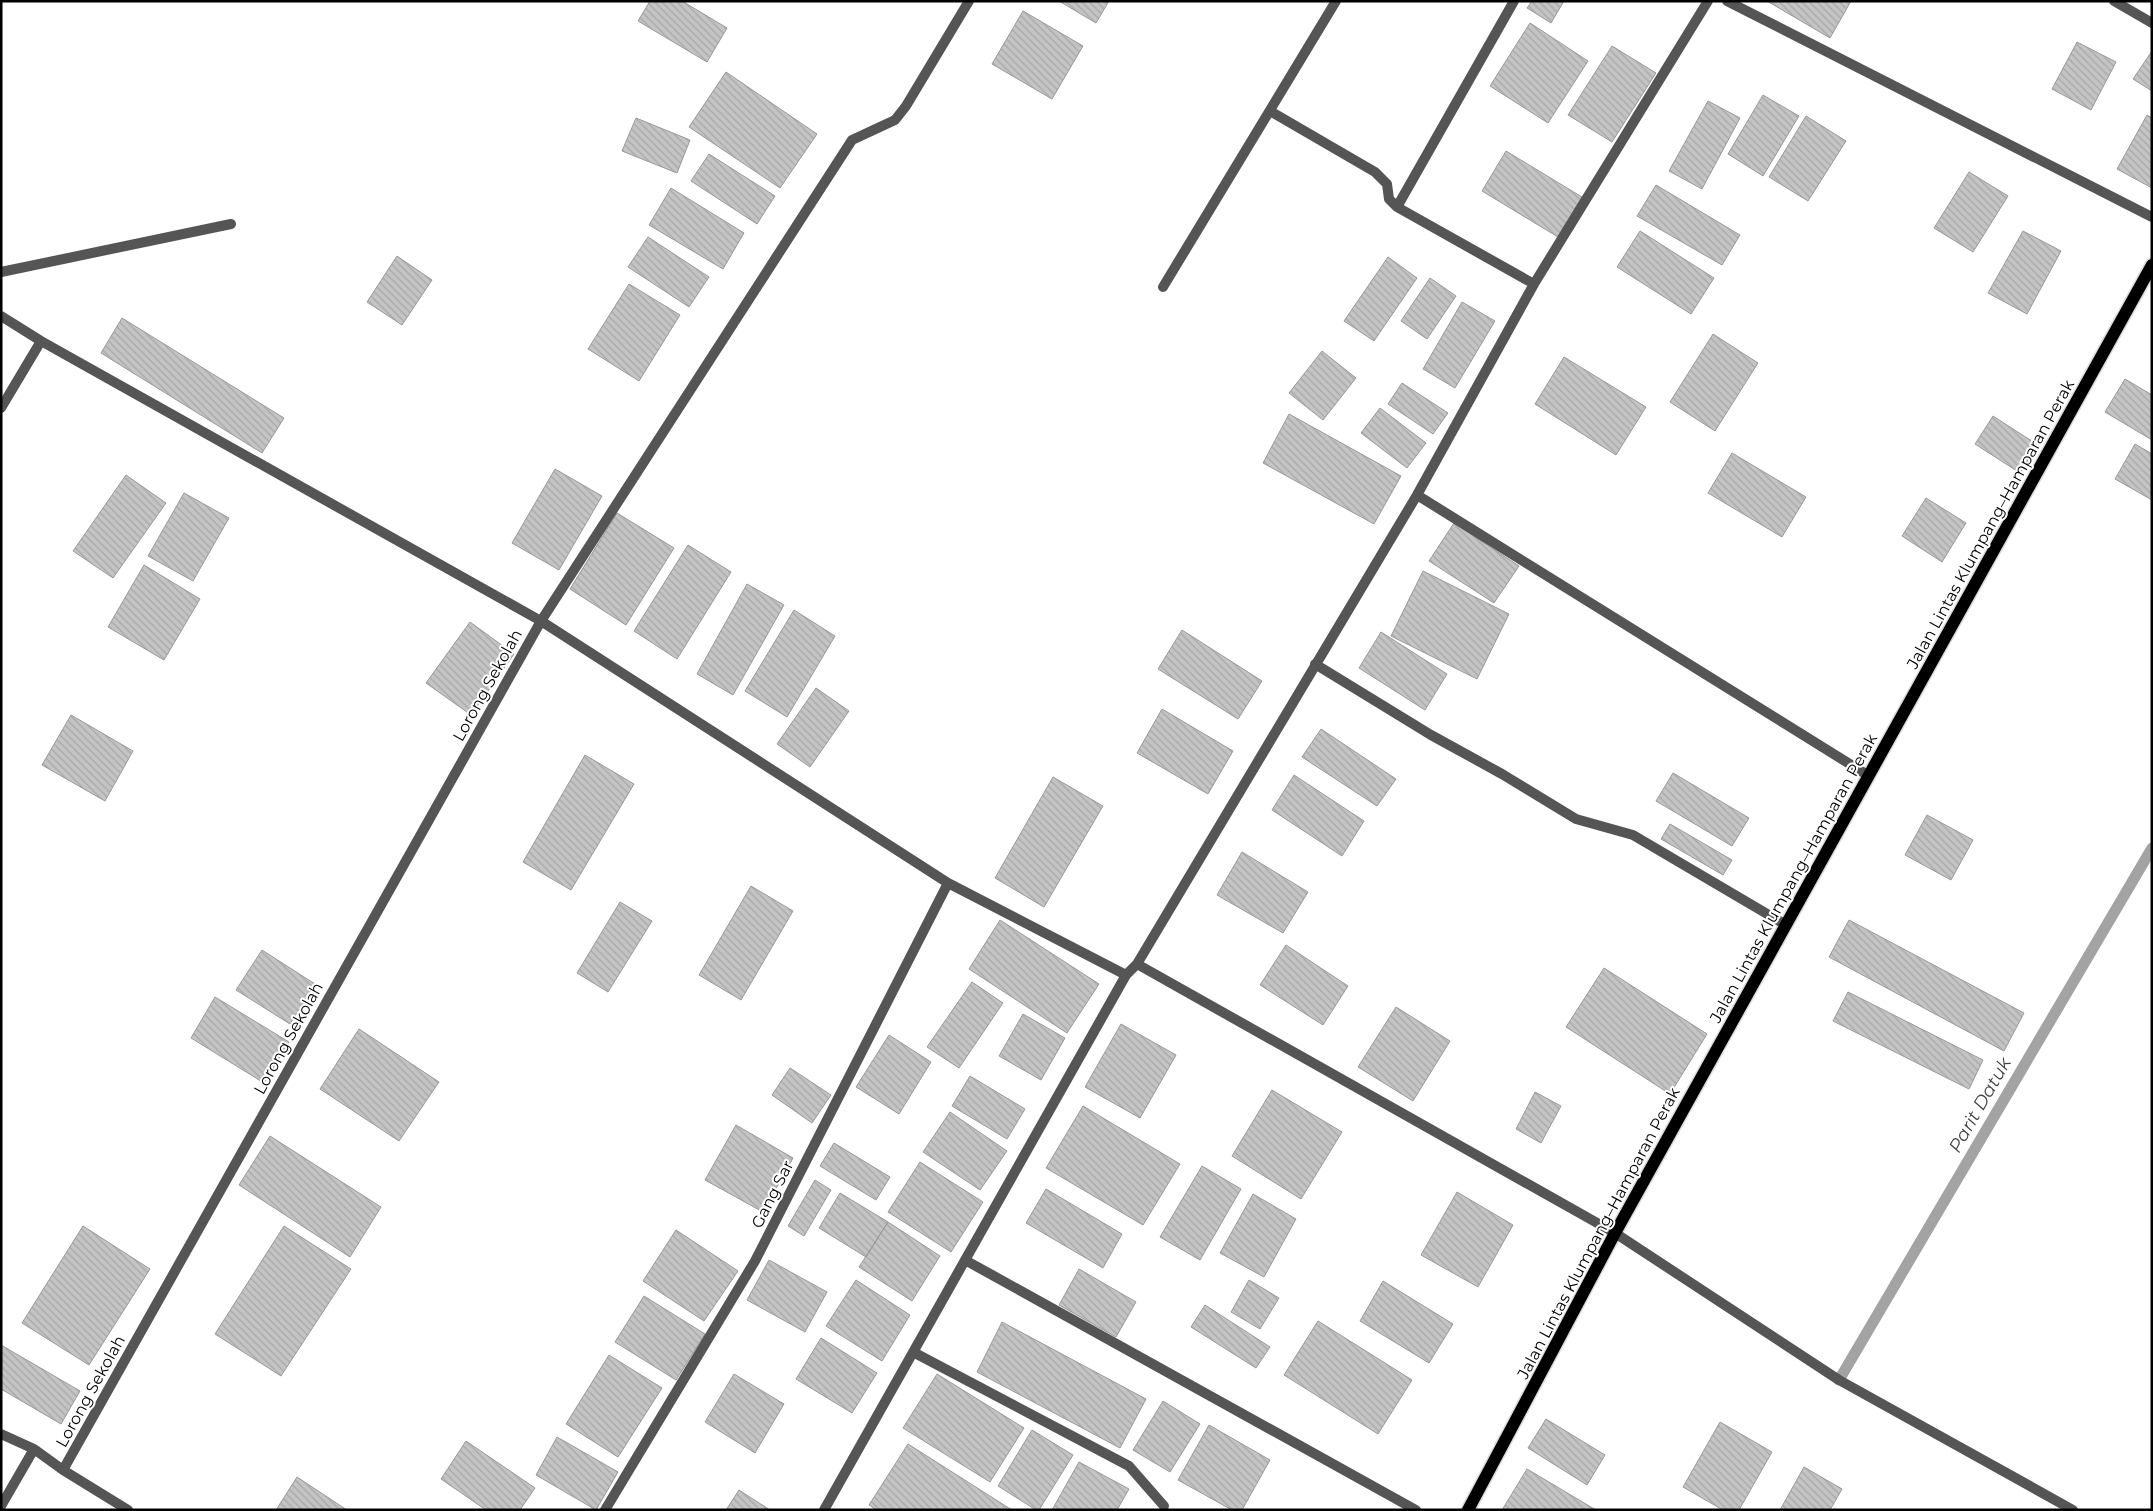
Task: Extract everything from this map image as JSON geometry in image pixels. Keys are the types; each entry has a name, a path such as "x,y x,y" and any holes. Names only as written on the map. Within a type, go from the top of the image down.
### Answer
{"main road":[{"name":"Jalan Lintas Klumpang–Hamparan Perak","path":"1468,1510 1615,1233 2152,265"}],"street":[{"name":"Lorong Sekolah","path":"62,1470 540,621 852,140 895,120 906,106 969,1"},
{"path":"1163,288 1336,1"},
{"path":"1396,208 1514,1"},
{"path":"824,1510 1126,974 1137,964 1417,495 1534,284 1708,1"},
{"path":"2114,1 2152,23"},
{"path":"1732,2 2152,217"},
{"path":"1270,111 1375,172 1387,184 1389,199 1396,208 1534,284"},
{"path":"1,272 231,224"},
{"path":"1,316 41,341 540,621 948,883 1126,974"},
{"path":"1,408 41,341"},
{"path":"1417,495 1869,776"},
{"path":"1315,664 1431,735 1576,818 1633,835 1786,925"},
{"name":"Gang Sar","path":"605,1510 755,1261 948,883"},
{"path":"1137,964 1615,1233 1839,1380 2073,1510"},
{"path":"964,1260 1416,1510"},
{"path":"913,1352 1129,1466 1164,1506"},
{"path":"1,1434 34,1449 62,1470 128,1510"},
{"path":"1,1506 34,1449"}],"building":[{"path":"650,1 682,1 727,28 707,62 638,21"},
{"path":"1059,1 1109,1 1096,23"},
{"path":"1532,1 1564,1 1551,23 1527,8"},
{"path":"1767,1 1851,1 1830,38"},
{"path":"1023,11 1083,46 1052,99 992,64"},
{"path":"1530,23 1588,61 1548,123 1490,86"},
{"path":"2077,42 2116,62 2091,110 2052,89"},
{"path":"1612,46 1656,73 1612,142 1568,115"},
{"path":"2152,51 2152,91 2133,79"},
{"path":"726,72 817,134 780,188 689,127"},
{"path":"1763,95 1799,116 1763,176 1728,154"},
{"path":"1708,101 1740,118 1702,189 1669,171"},
{"path":"2147,115 2152,118 2152,188 2117,169"},
{"path":"1806,116 1846,141 1808,201 1769,177"},
{"path":"636,118 690,140 677,173 622,151"},
{"path":"1506,151 1582,197 1558,237 1482,191"},
{"path":"709,154 775,196 757,224 691,181"},
{"path":"1969,172 2008,196 1973,252 1934,228"},
{"path":"1656,185 1740,235 1722,265 1637,216"},
{"path":"671,188 744,233 723,269 649,225"},
{"path":"1640,231 1714,278 1691,314 1617,267"},
{"path":"2023,231 2061,251 2027,314 1988,293"},
{"path":"648,237 709,277 689,307 628,267"},
{"path":"397,256 432,280 402,325 367,302"},
{"path":"1388,257 1417,278 1374,341 1344,321"},
{"path":"1430,278 1456,296 1427,339 1401,321"},
{"path":"629,284 680,315 639,381 588,349"},
{"path":"1462,302 1495,321 1455,388 1423,369"},
{"path":"122,318 284,418 262,453 101,353"},
{"path":"1713,334 1758,363 1715,431 1670,402"},
{"path":"1322,351 1356,378 1323,420 1289,393"},
{"path":"1564,357 1646,407 1616,455 1535,404"},
{"path":"2125,379 2152,395 2152,440 2105,412"},
{"path":"1402,383 1448,413 1433,434 1388,404"},
{"path":"1380,408 1426,443 1407,468 1361,433"},
{"path":"1289,414 1401,476 1374,524 1263,463"},
{"path":"1993,416 2038,445 2020,473 1975,444"},
{"path":"2135,444 2152,454 2152,500 2115,479"},
{"path":"1732,453 1806,497 1782,537 1708,493"},
{"path":"555,469 602,496 559,570 512,543"},
{"path":"126,475 166,503 113,578 73,551"},
{"path":"184,493 229,518 193,581 148,556"},
{"path":"1926,498 1966,523 1942,562 1902,536"},
{"path":"617,513 674,548 626,625 570,589"},
{"path":"1454,523 1519,566 1494,603 1429,561"},
{"path":"688,545 731,572 677,659 634,631"},
{"path":"144,565 200,599 164,660 108,627"},
{"path":"1423,571 1509,614 1477,679 1391,636"},
{"path":"747,584 784,605 733,695 697,674"},
{"path":"794,610 835,636 787,717 745,691"},
{"path":"470,622 514,654 471,715 426,683"},
{"path":"1182,630 1262,681 1238,719 1158,669"},
{"path":"1381,632 1447,674 1425,710 1359,668"},
{"path":"816,688 849,711 810,767 777,744"},
{"path":"1162,709 1233,751 1208,794 1137,753"},
{"path":"71,715 133,751 105,801 42,765"},
{"path":"1321,729 1396,779 1377,806 1302,757"},
{"path":"585,755 634,784 571,890 523,862"},
{"path":"1673,773 1749,818 1732,846 1656,801"},
{"path":"1294,775 1364,821 1342,856 1272,810"},
{"path":"1053,777 1103,806 1044,907 995,878"},
{"path":"1927,815 1973,840 1951,880 1905,855"},
{"path":"1670,824 1732,860 1723,875 1661,839"},
{"path":"1242,852 1308,892 1283,933 1217,895"},
{"path":"751,886 793,911 741,1000 699,975"},
{"path":"620,902 652,921 608,992 577,973"},
{"path":"1000,920 1099,984 1067,1033 969,969"},
{"path":"1849,920 2024,1013 2004,1051 1829,957"},
{"path":"1286,945 1348,986 1323,1025 1260,985"},
{"path":"262,950 315,984 290,1024 236,990"},
{"path":"1604,968 1707,1034 1670,1094 1566,1027"},
{"path":"972,982 1003,1003 959,1068 927,1047"},
{"path":"1848,992 1983,1060 1969,1089 1833,1021"},
{"path":"215,997 289,1042 264,1083 191,1038"},
{"path":"1396,1007 1450,1041 1413,1101 1358,1067"},
{"path":"1023,1014 1065,1038 1041,1080 999,1056"},
{"path":"1121,1024 1176,1055 1140,1118 1085,1087"},
{"path":"359,1029 439,1082 399,1141 320,1089"},
{"path":"889,1035 931,1062 899,1114 856,1087"},
{"path":"790,1068 831,1095 812,1123 772,1095"},
{"path":"970,1076 1025,1109 1007,1139 952,1106"},
{"path":"1272,1090 1342,1132 1301,1199 1232,1156"},
{"path":"1535,1092 1561,1106 1541,1143 1516,1129"},
{"path":"1083,1106 1180,1164 1143,1225 1046,1168"},
{"path":"950,1112 1007,1151 980,1190 923,1152"},
{"path":"736,1125 793,1158 763,1212 705,1180"},
{"path":"270,1136 381,1207 350,1257 239,1185"},
{"path":"834,1143 890,1177 876,1200 820,1166"},
{"path":"920,1162 983,1202 951,1252 888,1212"},
{"path":"1202,1166 1241,1189 1200,1260 1160,1237"},
{"path":"815,1180 831,1190 804,1236 788,1226"},
{"path":"1046,1189 1122,1234 1103,1268 1026,1223"},
{"path":"1457,1192 1513,1225 1478,1287 1421,1255"},
{"path":"840,1193 888,1222 866,1257 819,1228"},
{"path":"1253,1194 1296,1219 1264,1277 1220,1253"},
{"path":"888,1222 940,1256 912,1301 859,1267"},
{"path":"83,1226 150,1269 89,1365 22,1323"},
{"path":"284,1226 351,1269 281,1376 215,1334"},
{"path":"676,1230 738,1271 704,1321 643,1281"},
{"path":"769,1260 827,1292 805,1332 747,1300"},
{"path":"1079,1269 1136,1302 1116,1337 1059,1305"},
{"path":"856,1280 910,1315 882,1361 826,1326"},
{"path":"1249,1280 1279,1298 1260,1329 1231,1312"},
{"path":"1383,1281 1453,1324 1429,1363 1360,1321"},
{"path":"644,1296 705,1334 676,1380 615,1342"},
{"path":"1205,1305 1270,1347 1256,1368 1191,1327"},
{"path":"1318,1321 1412,1380 1378,1434 1284,1375"},
{"path":"1002,1322 1146,1399 1120,1448 977,1372"},
{"path":"821,1338 877,1373 852,1413 796,1379"},
{"path":"1,1345 80,1391 61,1424 1,1389"},
{"path":"609,1355 662,1388 618,1457 566,1424"},
{"path":"734,1374 784,1404 755,1453 705,1422"},
{"path":"937,1374 1024,1428 990,1482 903,1428"},
{"path":"1163,1401 1200,1424 1170,1472 1133,1450"},
{"path":"1546,1419 1605,1455 1587,1485 1528,1448"},
{"path":"1720,1422 1772,1452 1739,1510 1723,1510 1683,1487"},
{"path":"1209,1425 1270,1460 1242,1510 1232,1510 1178,1480"},
{"path":"1032,1430 1073,1455 1039,1510 1036,1510 998,1486"},
{"path":"557,1437 618,1472 596,1510 536,1475"},
{"path":"466,1441 535,1488 520,1510 486,1510 441,1479"},
{"path":"908,1444 1012,1510 877,1510 869,1505"},
{"path":"1079,1462 1129,1489 1117,1510 1052,1510"},
{"path":"1804,1467 1842,1489 1830,1510 1780,1510"},
{"path":"1527,1469 1596,1510 1502,1510"},
{"path":"297,1477 347,1510 276,1510"},
{"path":"739,1490 770,1510 726,1510"}],"waterway":[{"name":"Parit Datuk","path":"1839,1380 2152,848"}]}
